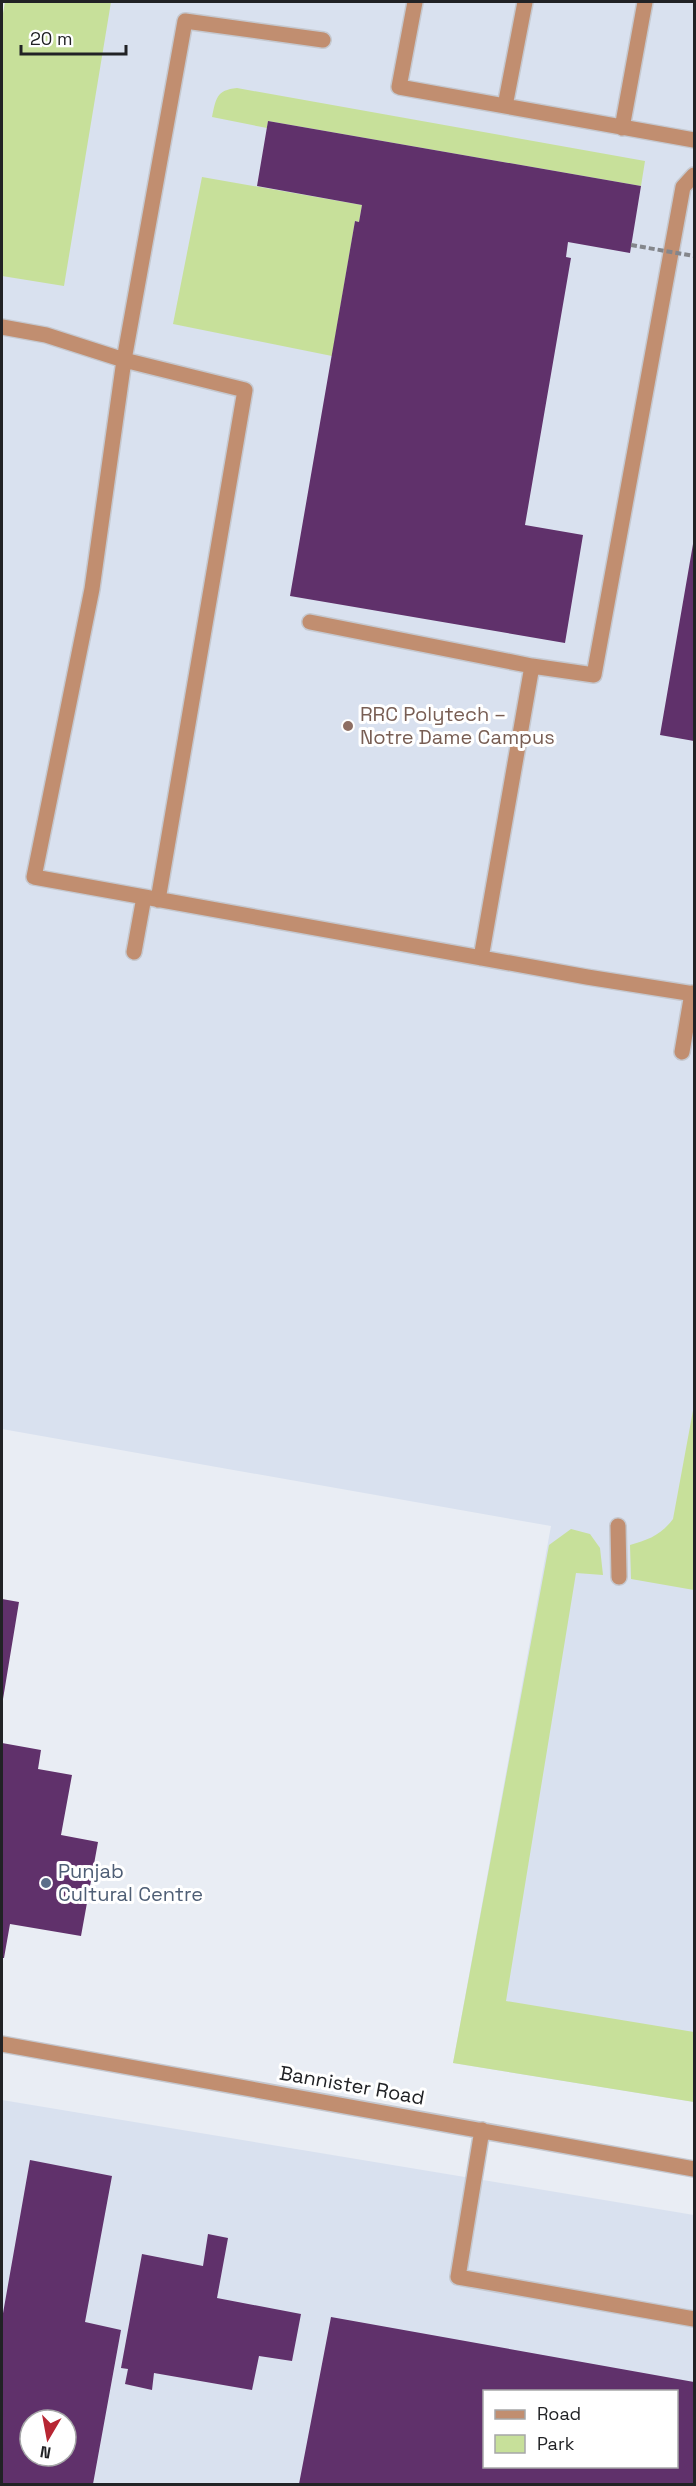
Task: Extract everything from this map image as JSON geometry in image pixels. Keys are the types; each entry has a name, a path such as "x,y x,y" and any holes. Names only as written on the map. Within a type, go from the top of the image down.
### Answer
{"street":[{"path":"415,2 399,87 694,140"},
{"path":"505,106 525,2"},
{"path":"622,128 645,2"},
{"path":"323,40 185,21 124,360 92,589 34,877 481,958 693,993 682,1052"},
{"path":"310,622 532,666 594,675 683,187 694,176"},
{"path":"2,327 46,335 124,360 245,390 151,898 134,952"},
{"path":"481,958 532,666"},
{"path":"618,1526 619,1577"},
{"name":"Bannister Road","path":"2,2044 694,2169"},
{"path":"482,2130 458,2277 694,2319"}],"path":[{"path":"631,245 694,256"}],"shaded area":[{"name":"RRC Polytech – Notre Dame Campus","path":"5,2 694,2 694,2102 453,2063 551,1526 2,1429 2,24"},
{"path":"2,2100 694,2215 694,2484 2,2484"}],"green space":[{"path":"5,2 111,2 64,286 2,276 2,19"},
{"path":"237,88 645,161 641,186 268,121 267,128 212,117 218,96 225,91"},
{"path":"202,177 362,205 359,222 355,221 332,356 173,324"},
{"path":"694,1405 694,1590 631,1579 630,1545 654,1536 673,1519"},
{"path":"571,1529 590,1534 600,1548 603,1575 576,1573 506,2001 694,2032 694,2102 453,2063 549,1545"}],"building":[{"path":"268,121 641,186 630,253 568,242 566,257 571,258 525,525 583,535 565,643 290,596 355,221 359,222 362,205 257,186"},
{"path":"694,544 694,741 660,735"},
{"path":"2,1599 19,1602 3,1699 2,1699"},
{"name":"Punjab Cultural Centre","path":"2,1743 41,1750 38,1769 72,1775 61,1835 98,1842 81,1936 10,1924 4,1958 2,1958"},
{"path":"30,2160 112,2176 85,2322 121,2330 93,2484 2,2484 2,2319"},
{"path":"208,2234 228,2238 217,2298 301,2314 292,2361 259,2356 252,2390 154,2373 152,2390 125,2384 128,2369 121,2368 142,2254 203,2266"},
{"path":"331,2317 694,2382 694,2484 299,2484"}],"place":[{"name":"RRC Polytech – Notre Dame Campus","path":"348,726"},
{"name":"Punjab Cultural Centre","path":"46,1883"}]}
